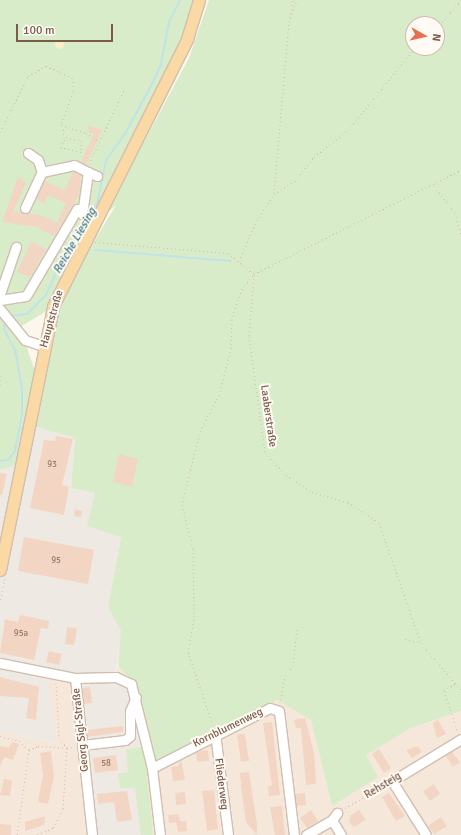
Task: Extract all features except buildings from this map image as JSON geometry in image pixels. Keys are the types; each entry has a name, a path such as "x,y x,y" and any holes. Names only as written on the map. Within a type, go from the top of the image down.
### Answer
{"main road":[{"name":"Hauptstraße","path":"0,570 43,346 58,292 90,240 112,183 187,39 199,0"}],"street":[{"path":"25,208 42,172 38,160 28,154"},
{"path":"42,172 74,165 97,176"},
{"path":"0,300 26,296 36,283 77,209 82,214 87,171"},
{"path":"0,294 16,247"},
{"path":"0,309 25,340 43,346"},
{"name":"Georg Sigl-Straße","path":"0,663 75,678 92,835"},
{"path":"75,678 125,679 136,697 152,768 160,835"},
{"path":"82,745 125,740 130,736 130,711 136,697"},
{"name":"Kornblumenweg","path":"152,768 215,733 270,708 278,711 294,835"},
{"name":"Fliederweg","path":"215,733 228,835"},
{"name":"Rehsteig","path":"392,781 461,738"},
{"path":"392,781 426,835"},
{"path":"306,835 334,817 341,835"}],"path":[{"path":"274,194 289,22 293,0"},
{"path":"289,22 297,0"},
{"path":"445,19 461,0"},
{"path":"239,261 255,224 274,194 294,181 314,157 348,130 408,56"},
{"path":"0,132 2,124 32,71 46,66 73,78 73,92 61,125 64,126 63,138 60,147 74,153 82,150 81,141 63,138"},
{"path":"87,171 125,88"},
{"path":"64,126 86,133 100,142"},
{"path":"215,733 188,652 194,617 193,548 182,505 200,431 219,395 231,348 232,316 242,288 254,274 434,186 461,170"},
{"path":"434,186 454,213 461,235"},
{"path":"90,240 228,253 254,274"},
{"name":"Laaberstraße","path":"254,274 250,336 265,453 286,475 312,492 348,502 379,523 421,643 461,690"},
{"path":"0,372 0,385"},
{"path":"278,711 285,675 292,666 297,629"},
{"path":"405,639 421,643"},
{"path":"36,835 54,828 63,809 67,748 59,738 57,728 55,674"},
{"path":"455,684 444,691 461,738"},
{"path":"0,736 19,741 29,750"},
{"path":"29,750 38,746 67,748"},
{"path":"17,835 29,750"},
{"name":"Rehsteig","path":"334,817 392,781"}],"shaded area":[{"path":"32,426 75,438 71,488 95,493 121,537 108,607 122,631 116,673 127,687 136,714 142,747 126,750 128,773 118,774 135,787 141,835 87,835 71,682 46,677 59,743 0,732 0,470 25,462"},
{"path":"118,665 136,687 155,763 277,700 311,719 332,806 365,755 411,728 461,711 461,835 0,835 0,732 58,743 46,677 116,673"}],"green space":[{"path":"0,0 197,0 144,142 189,58 209,0 461,0 461,711 411,728 366,755 378,777 332,806 311,720 277,700 155,763 136,687 118,665 121,631 108,607 121,537 87,526 95,493 71,488 75,438 36,427 59,311 72,278 116,205 92,226 50,309 20,327 36,374 25,462 0,470"},
{"path":"142,747 147,773 153,835 141,835 135,788 120,788 118,774 128,772 126,750"}],"sand":[{"path":"57,40 61,40 63,44 61,48 57,48 55,46 55,42"}],"waterway":[{"name":"Reiche Liesing","path":"8,316 27,314 46,295 65,254 97,204 106,160 125,134 153,82 161,64 169,22 180,0"},
{"path":"95,250 231,261"},
{"name":"Reiche Liesing","path":"0,461 8,460 15,451 22,416 22,388 15,350 4,329 5,319"}]}
